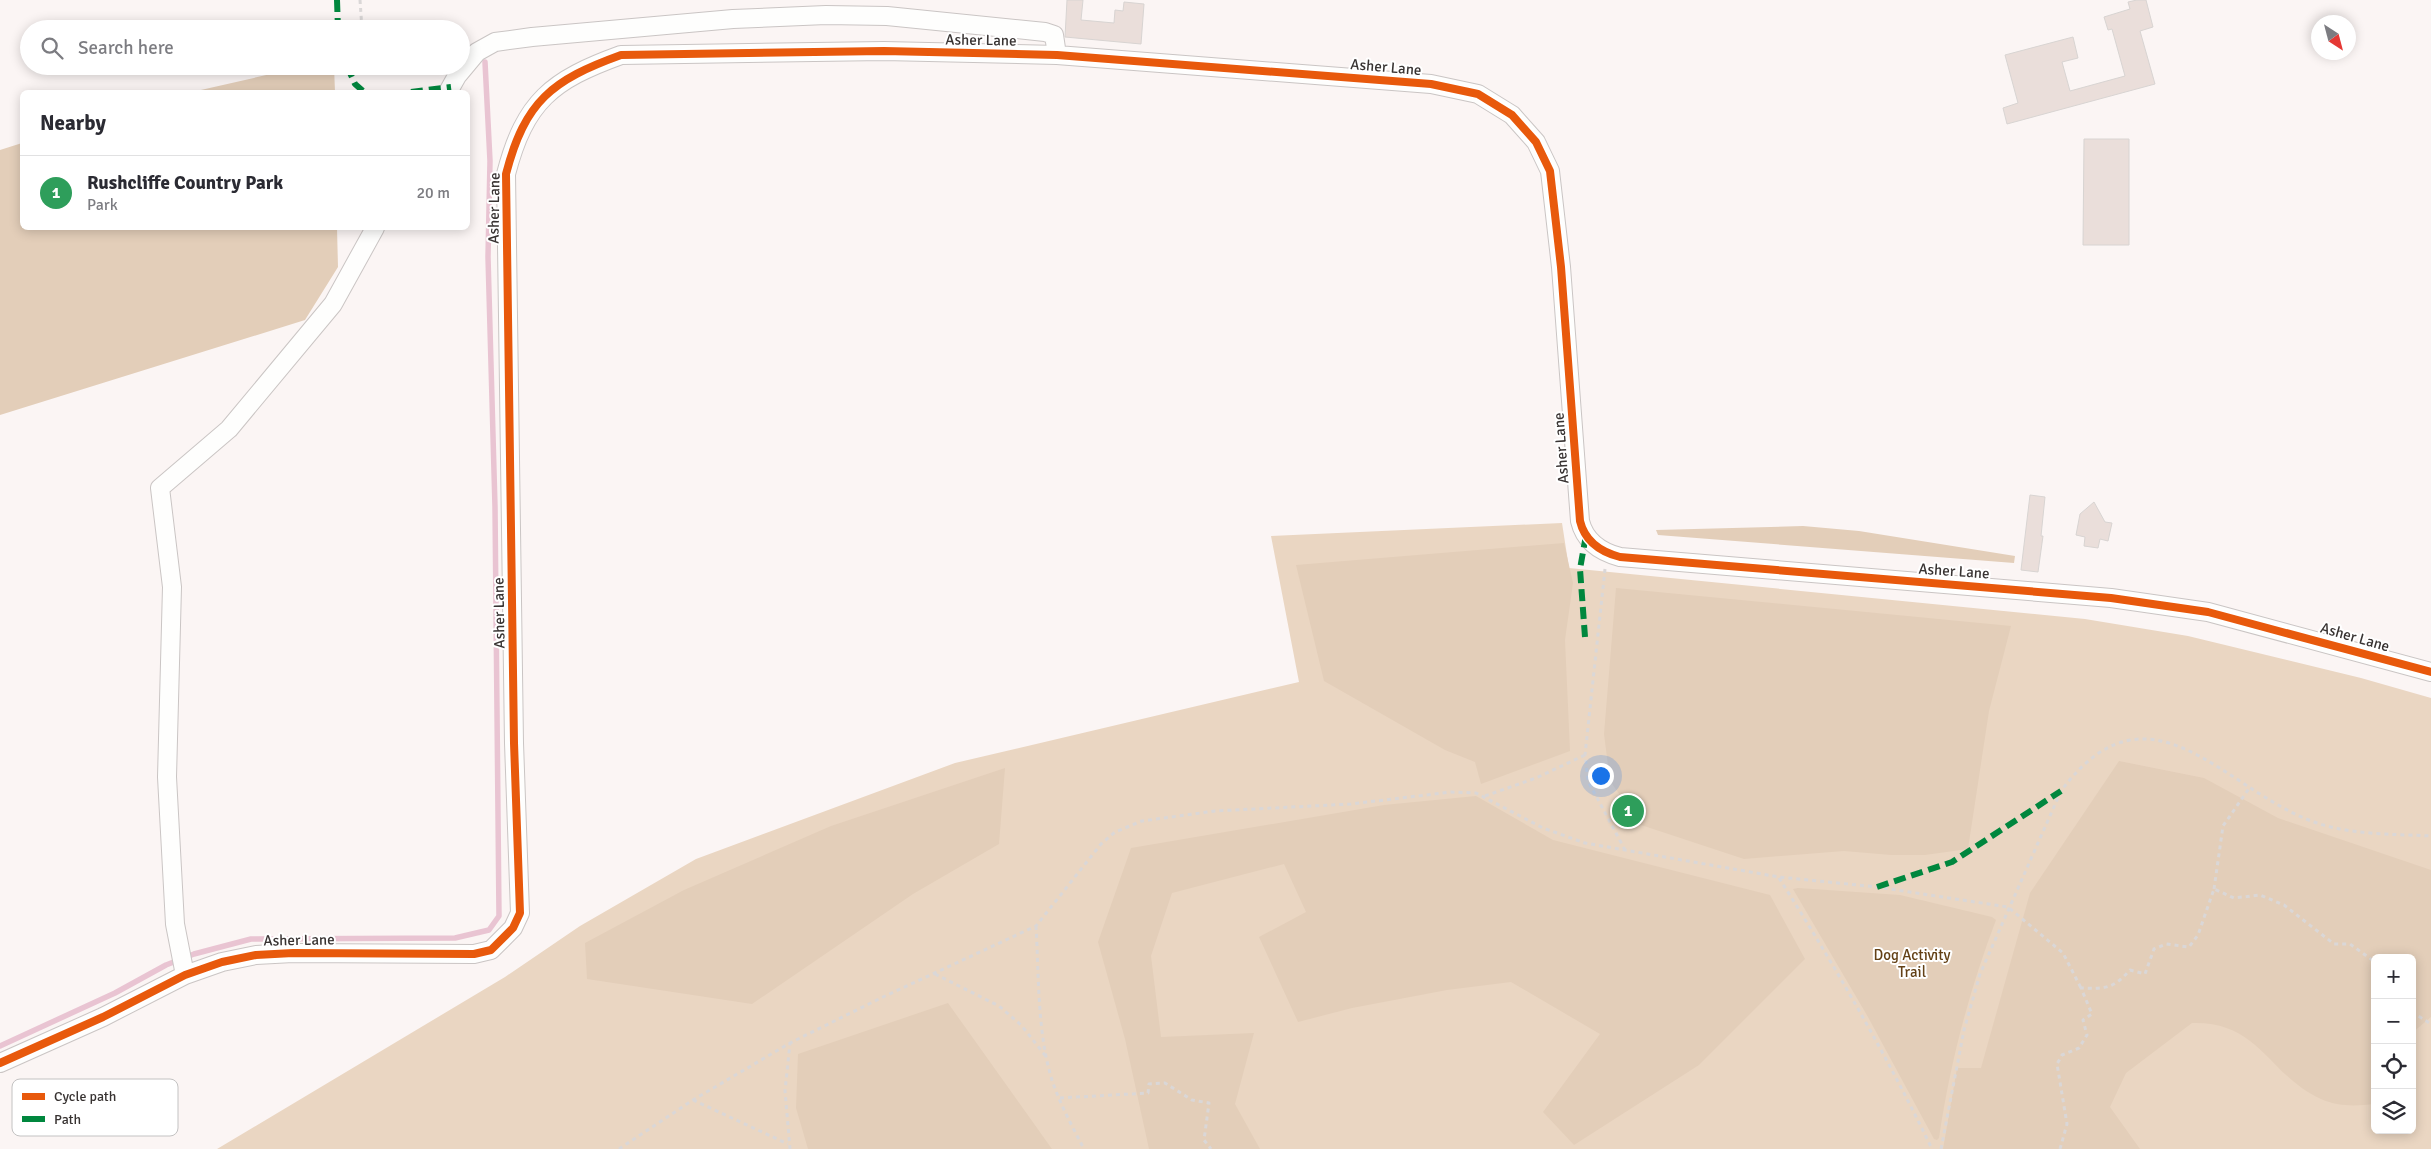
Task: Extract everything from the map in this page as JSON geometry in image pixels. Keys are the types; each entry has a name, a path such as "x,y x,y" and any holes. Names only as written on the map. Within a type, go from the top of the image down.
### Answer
{"street":[{"path":"470,60 477,52 495,42 561,34 734,19 826,15 887,16 1045,32 1054,35 1056,55"},
{"name":"Asher Lane","path":"0,1063 103,1017 185,975 222,962 256,955 284,953 474,954 491,950 512,928 520,913 514,744 506,174 513,146 527,116 552,89 584,68 621,55 884,52 1056,55 1430,84 1478,94 1512,115 1536,142 1550,171 1561,267 1580,521 1586,535 1596,547 1606,552 1630,558 2111,598 2208,612 2431,672"},
{"path":"449,90 458,75"},
{"path":"185,975 175,924 167,777 172,587 160,488 229,429 333,304 374,230"}],"path":[{"path":"360,0 361,20"},
{"path":"1606,552 1586,755 1588,781 1625,850"},
{"path":"1941,1149 1964,1030 1980,974 2061,790 2078,768 2096,754 2139,738 2163,742 2188,749 2216,764 2286,810 2315,823 2348,830 2431,836"},
{"path":"1484,796 1536,778 1586,755"},
{"path":"2080,988 2104,989 2119,982 2130,970 2144,974 2154,949 2166,944 2190,946 2198,935 2214,889 2223,826 2250,787"},
{"path":"619,1149 693,1100 790,1042 1036,926 1101,844 1116,832 1142,821 1215,811 1351,804 1451,792 1476,792 1559,834 1586,843 1779,877 1876,887 2008,907 2063,953 2092,1014 2083,1020 2087,1035 2079,1048 2062,1054 2057,1064 2067,1124 2060,1149"},
{"path":"1779,877 1831,960 1911,1105 1932,1149"},
{"path":"2214,889 2234,898 2260,895 2284,905 2334,944 2350,944 2371,959"},
{"path":"1036,926 1043,1028 1053,1083 1084,1149"},
{"path":"935,974 999,1006 1021,1026 1048,1059"},
{"path":"2416,1015 2431,1024"},
{"path":"790,1042 785,1090 788,1145 790,1149"},
{"path":"1060,1098 1148,1092 1149,1084 1165,1083 1192,1100 1209,1103 1204,1140 1211,1149"},
{"path":"693,1100 788,1145"}],"green space":[{"path":"267,75 334,75 335,90 201,90"},
{"path":"20,144 20,230 337,230 338,267 305,320 0,415 0,150"},
{"path":"1562,523 1569,568 2085,619 2188,636 2361,678 2431,698 2431,1149 217,1149 505,977 580,926 696,859 955,763 1299,682 1271,536"},
{"path":"1803,526 1859,531 2015,556 2014,563 1658,535 1656,530"},
{"path":"1564,543 1573,583 1565,640 1570,751 1481,784 1475,762 1445,750 1324,681 1296,565"},
{"path":"1616,588 2011,626 1989,711 1968,849 1925,855 1891,855 1844,851 1744,859 1641,825 1610,781 1604,734"},
{"path":"2119,761 2204,778 2278,818 2431,870 2431,1017 2416,1030 2416,954 2371,954 2371,1104 2348,1105 2321,1099 2303,1089 2249,1040 2234,1031 2215,1025 2192,1023 2126,1073 2110,1107 2140,1149 1943,1149 1957,1068 1981,1068 2030,893"},
{"path":"1005,768 999,844 913,894 752,1004 587,979 585,943 684,890 831,826"},
{"path":"1476,796 1553,840 1770,895 1805,959 1699,1065 1574,1145 1543,1112 1600,1034 1511,982 1447,990 1352,1008 1298,1022 1259,937 1306,912 1284,864 1172,893 1151,956 1161,1037 1254,1033 1235,1104 1260,1149 1149,1149 1125,1039 1098,942 1131,848 1384,805"},
{"name":"Dog Activity Trail","path":"1793,889 1900,895 1992,917 1996,920 1969,1000 1949,1082 1939,1138 1937,1140 1934,1139 1868,1017"},
{"path":"948,1003 1052,1149 808,1149 796,1108 798,1054"}],"building":[{"path":"1067,0 1083,0 1081,20 1114,23 1115,10 1123,11 1124,2 1144,4 1141,44 1065,37"},
{"path":"2146,0 2153,27 2140,31 2155,84 2007,124 2003,108 2018,103 2005,55 2073,37 2078,58 2062,62 2070,91 2125,76 2112,29 2108,30 2104,17 2130,9 2128,2"},
{"path":"2084,139 2129,139 2129,245 2083,245"},
{"path":"2030,495 2045,497 2041,536 2043,536 2038,572 2021,570"},
{"path":"2094,502 2105,522 2112,523 2108,541 2100,539 2098,548 2084,546 2085,537 2076,535 2080,514"}],"waterway":[{"path":"0,1046 115,993 166,965 194,954 251,939 455,938 489,930 499,916 495,507 488,257 490,161 485,62"}],"marked path":[{"path":"337,0 338,20"},
{"path":"351,75 355,84 362,90"},
{"path":"427,90 451,87"},
{"path":"1585,637 1580,569 1586,535"},
{"path":"1877,887 1952,862 2061,791"}],"cycle path":[{"path":"0,1063 103,1017 185,975 222,962 256,955 293,953 474,954 491,950 513,928 520,913 514,743 506,174 522,128 545,96 559,84 577,74 621,55 884,51 1057,55 1431,84 1478,94 1512,115 1536,142 1550,171 1561,267 1580,521 1586,535 1600,549 1620,557 2111,598 2208,612 2431,672"}],"place":[{"name":"Rushcliffe Country Park","path":"1628,811"}]}
